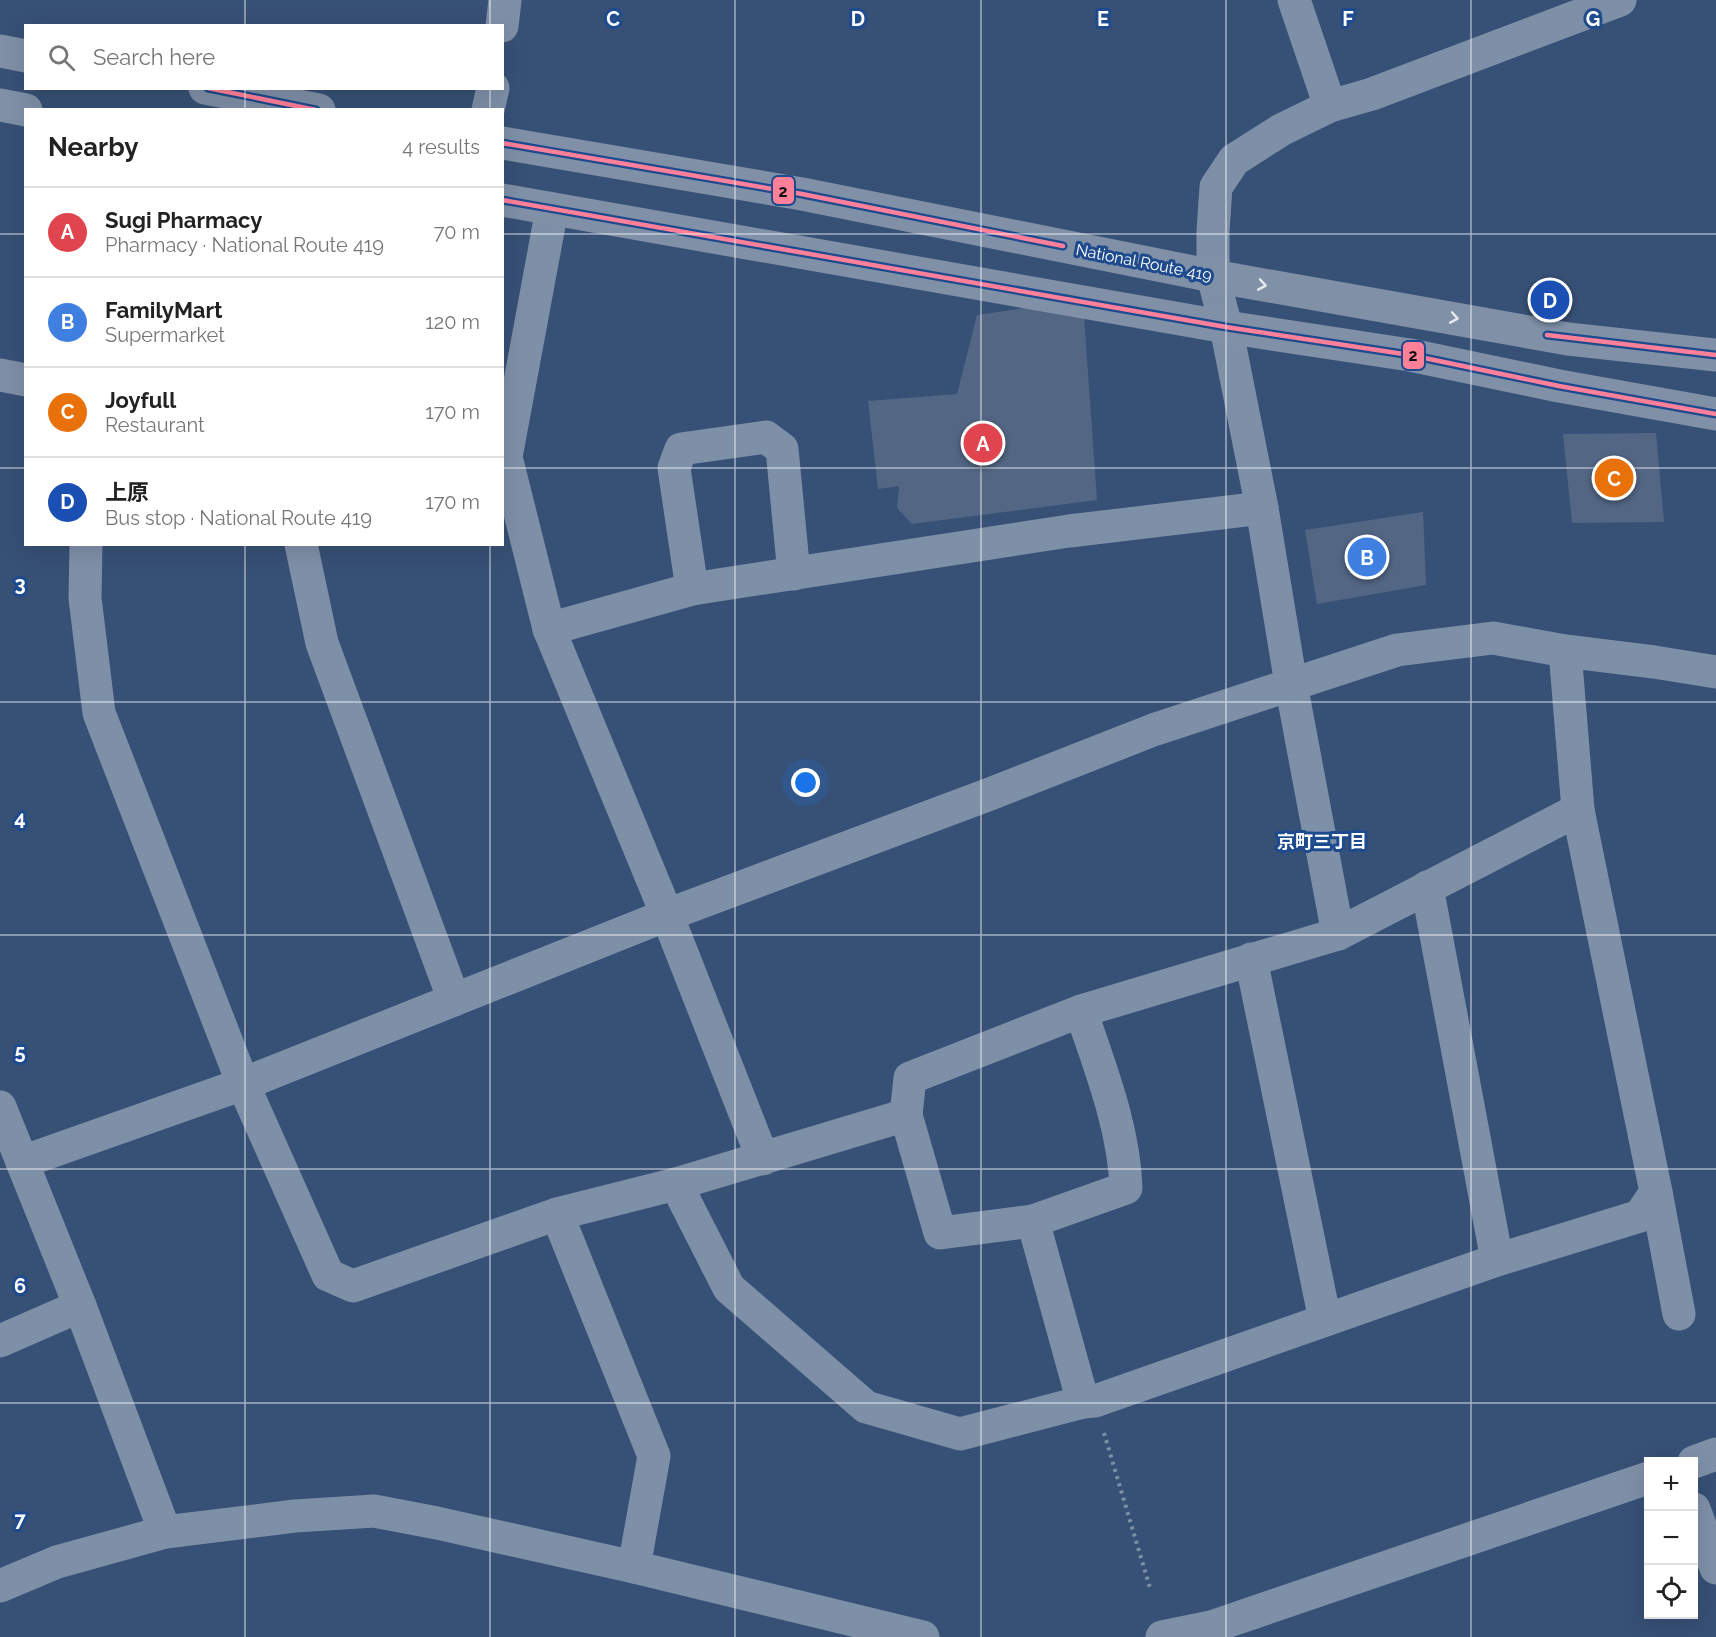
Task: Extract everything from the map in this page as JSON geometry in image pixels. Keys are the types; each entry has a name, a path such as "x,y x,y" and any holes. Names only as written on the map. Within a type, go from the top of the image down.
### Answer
{"highway":[{"path":"0,51 24,56"},
{"path":"215,90 309,108"},
{"path":"0,105 24,110"},
{"name":"National Route 419","path":"504,143 802,194 1213,276 1568,339 1716,355"},
{"path":"504,200 1226,327 1410,355 1559,386 1716,414"}],"street":[{"path":"502,24 505,0"},
{"path":"1294,0 1330,106"},
{"path":"1338,934 1291,684 1262,508 1226,327 1213,276 1216,187 1234,160 1281,130 1330,106 1372,94 1620,0"},
{"path":"488,108 493,90"},
{"path":"552,209 504,457 549,628 667,915 763,1159"},
{"path":"0,375 24,380"},
{"path":"692,589 674,468 681,449 766,437 782,449 794,574"},
{"path":"549,628 692,589 1069,531 1262,508"},
{"path":"86,546 85,598 99,713 243,1084 328,1275 353,1286 557,1214 676,1184 906,1115"},
{"path":"302,546 322,643 454,1000"},
{"path":"22,1162 243,1084 667,915 990,794 1153,730 1397,650 1493,639 1716,672"},
{"path":"1565,651 1578,810 1679,1314"},
{"path":"1081,1011 1112,1109 1125,1161 1126,1188 1033,1221 940,1233 906,1115 910,1078 1081,1011 1338,934 1578,810"},
{"path":"1426,887 1497,1260"},
{"path":"1251,959 1325,1320"},
{"path":"0,1107 80,1306 165,1532"},
{"path":"676,1184 729,1288 866,1407 960,1434 1089,1401 1497,1260 1640,1216 1656,1192"},
{"path":"557,1214 654,1456 634,1568"},
{"path":"1033,1221 1089,1401"},
{"path":"0,1341 80,1306"},
{"path":"1698,1461 1716,1454"},
{"path":"1162,1637 1211,1627 1644,1479"},
{"path":"0,1587 57,1562 165,1532 295,1516 374,1511 634,1568 923,1637"},
{"path":"1695,1511 1716,1568"}],"path":[{"path":"1089,1401 1150,1588"}],"building":[{"path":"1052,304 1084,316 1097,500 912,524 897,508 899,486 878,489 868,401 957,394 977,315"},
{"path":"1656,433 1664,522 1572,523 1563,434"},
{"path":"1423,512 1426,585 1317,604 1305,530"}],"transit line":[{"name":"2","path":"218,90 306,108"},
{"name":"2","path":"504,143 802,194 1063,246"},
{"name":"2","path":"504,200 1226,327 1410,355 1559,386 1716,414"},
{"name":"2","path":"1547,335 1716,355"}],"place":[{"name":"上原","path":"1550,300"},
{"name":"Sugi Pharmacy","path":"983,443"},
{"name":"Joyfull","path":"1614,478"},
{"name":"FamilyMart","path":"1367,557"}],"district":[{"name":"京町三丁目","path":"1322,842"}]}
